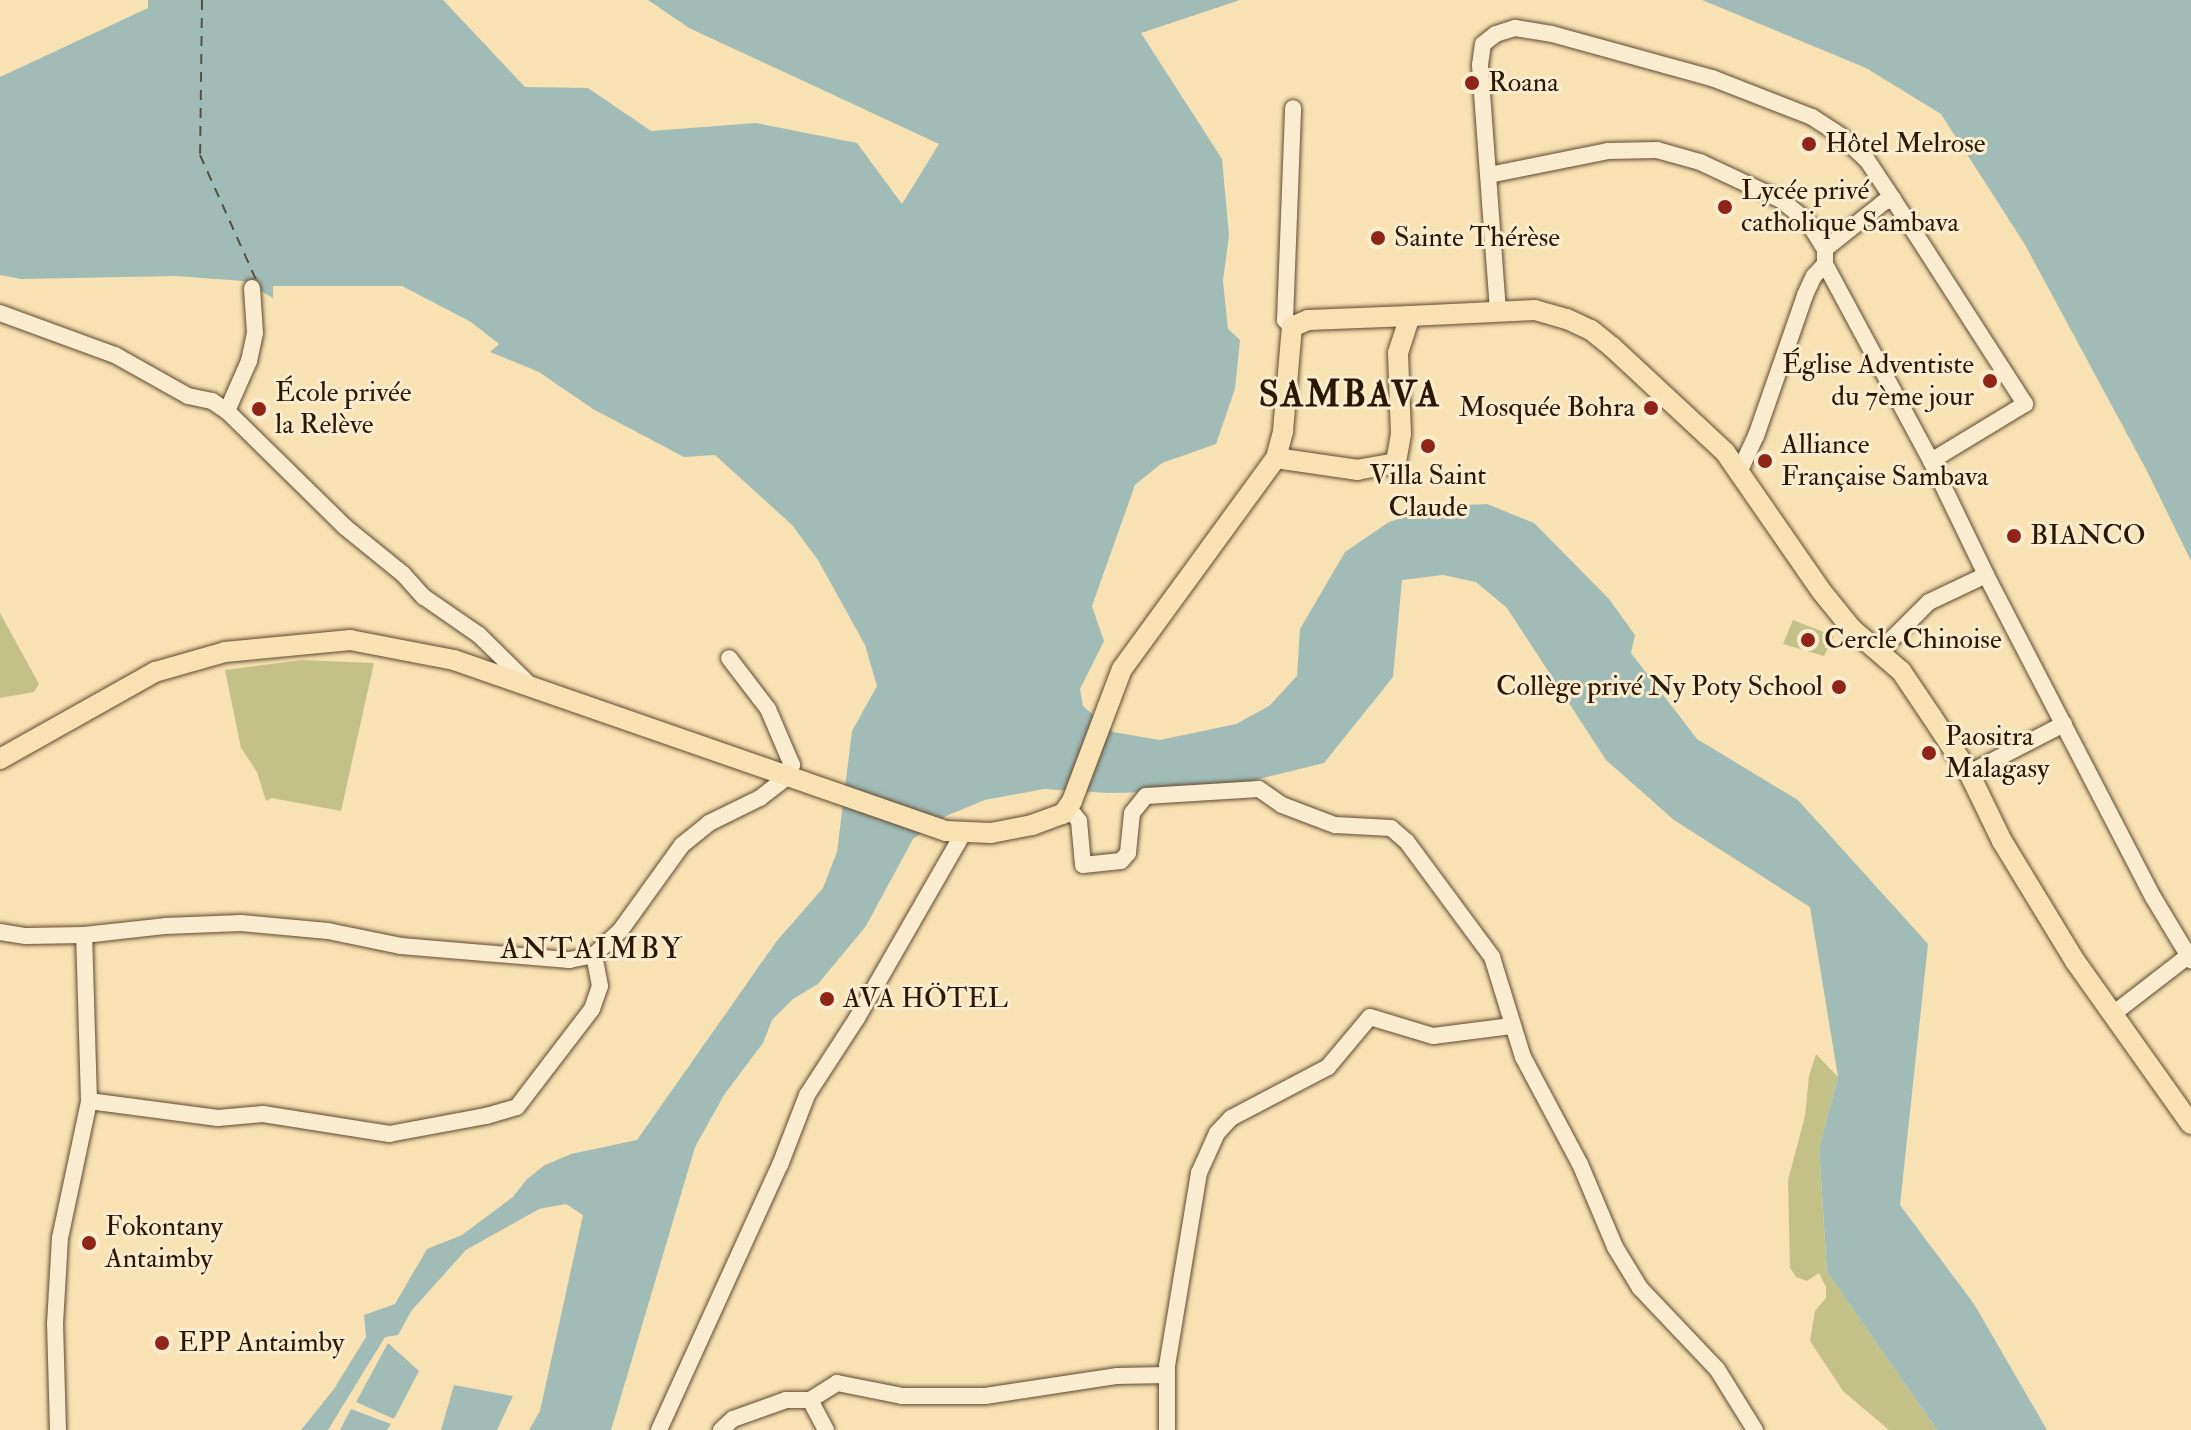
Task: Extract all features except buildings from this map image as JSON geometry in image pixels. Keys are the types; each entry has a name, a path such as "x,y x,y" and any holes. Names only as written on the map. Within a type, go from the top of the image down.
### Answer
{"main road":[{"path":"0,759 155,672 225,652 350,640 454,660 954,832 1032,825 1063,814 1070,804 1122,669 1276,458 1283,431 1292,327 1308,320 1535,310 1591,330 1708,436 1740,470 1822,592 1852,629 1901,671 1969,773 2002,841 2113,1014 2191,1124"},
{"path":"1276,458 1358,470 1396,463 1401,434 1398,353 1410,316"}],"street":[{"path":"1498,311 1483,129 1480,65 1483,44 1496,34 1515,28 1552,34 1712,78 1812,117 1841,136 1867,160 2025,404 1931,461"},
{"path":"1292,327 1285,320 1293,108"},
{"path":"1489,175 1608,151 1657,150 1700,162 1781,200 1808,222 2153,897 2190,958 2113,1014"},
{"path":"1740,470 1756,436 1805,295 1825,256 1884,202 1893,199"},
{"path":"227,411 249,361 255,333 252,288"},
{"path":"0,313 115,355 188,396 212,401 227,411 345,527 403,574 424,597 506,658 533,688"},
{"path":"1880,651 1929,602 1986,575"},
{"path":"0,932 26,936 84,935 165,926 241,923 328,931 401,946 569,960 594,955 620,931 682,845 709,823 760,798 788,776 792,765 768,709 729,658"},
{"path":"1969,773 2064,724"},
{"path":"1070,804 1079,821 1083,865 1121,861 1128,853 1132,813 1146,796 1259,789 1282,805 1335,825 1391,828 1439,881 1492,957 1523,1057 1580,1164 1623,1260 1640,1288 1717,1369 1755,1430"},
{"path":"659,1430 780,1165 807,1095 857,1018 954,832"},
{"path":"58,1430 55,1324 60,1238 89,1101 84,935"},
{"path":"89,1101 218,1118 263,1114 389,1134 486,1116 517,1107 592,1009 600,986 594,955"},
{"path":"1167,1430 1166,1375 1199,1173 1217,1133 1231,1118 1328,1067 1370,1017 1433,1036 1511,1026"},
{"path":"721,1430 733,1419 786,1400 810,1400 837,1383 902,1396 985,1396 1117,1376 1166,1375"},
{"path":"810,1400 826,1430"}],"shaded area":[{"path":"0,613 39,684 34,692 0,698"},
{"name":"Cercle Chinoise","path":"1793,620 1834,636 1824,656 1783,644"},
{"path":"302,660 374,663 341,811 272,798 266,801 257,772 241,748 225,670"},
{"path":"1816,1054 1838,1077 1819,1148 1827,1272 1937,1430 1889,1430 1843,1391 1810,1341 1815,1311 1826,1298 1826,1287 1819,1273 1807,1281 1796,1277 1790,1268 1788,1180 1805,1116 1809,1076"}],"water":[{"path":"148,0 443,0 525,87 588,88 651,131 756,123 857,143 902,204 939,144 689,28 648,0 1240,0 1141,33 1222,159 1229,235 1223,281 1228,329 1240,340 1235,389 1216,444 1162,463 1135,485 1092,606 1104,641 1080,689 1083,706 1113,732 1160,740 1236,724 1269,706 1297,676 1300,629 1345,552 1389,522 1441,506 1487,504 1534,523 1609,599 1635,635 1631,653 1697,739 1798,800 1928,944 1900,1205 1974,1304 2047,1430 1937,1430 1827,1272 1819,1148 1838,1077 1810,907 1674,820 1606,760 1507,608 1476,582 1443,575 1402,580 1393,677 1324,763 1210,791 1109,793 1044,789 985,800 946,816 913,839 866,926 818,984 793,999 772,1020 763,1043 724,1095 695,1147 611,1430 529,1430 540,1411 583,1215 566,1204 539,1209 466,1250 412,1310 398,1335 385,1337 328,1430 301,1430 334,1389 366,1337 364,1315 395,1304 427,1249 462,1235 513,1197 527,1179 545,1165 571,1154 637,1140 776,942 823,888 837,852 852,731 877,686 865,645 818,560 792,525 715,455 684,457 593,409 539,372 490,352 499,344 471,322 402,286 273,286 273,298 243,281 176,276 21,279 0,275 0,77 148,8"},
{"path":"1702,0 2191,0 2191,561 2147,471 2024,243 1941,114 1866,68"},
{"path":"388,1343 419,1371 394,1419 356,1402"},
{"path":"454,1385 513,1396 497,1430 441,1430"},
{"path":"351,1409 391,1424 387,1430 340,1430"}],"ferry route":[{"path":"202,0 200,155 257,282"}],"place":[{"name":"Roana","path":"1472,83"},
{"name":"Hôtel Melrose","path":"1809,144"},
{"name":"Lycée privé catholique Sambava","path":"1725,207"},
{"name":"Sainte Thérèse","path":"1378,238"},
{"name":"Église Adventiste du 7ème jour","path":"1990,381"},
{"name":"Mosquée Bohra","path":"1651,408"},
{"name":"École privée la Relève","path":"259,409"},
{"name":"Villa Saint Claude","path":"1428,446"},
{"name":"Alliance Française Sambava","path":"1765,461"},
{"name":"BIANCO","path":"2014,536"},
{"name":"Cercle Chinoise","path":"1808,640"},
{"name":"Collège privé Ny Poty School","path":"1839,687"},
{"name":"Paositra Malagasy","path":"1929,753"},
{"name":"AVA HÖTEL","path":"827,999"},
{"name":"Fokontany Antaimby","path":"89,1243"},
{"name":"EPP Antaimby","path":"162,1343"}],"district":[{"name":"SAMBAVA","path":"1350,395"},
{"name":"ANTAIMBY","path":"592,949"}]}
